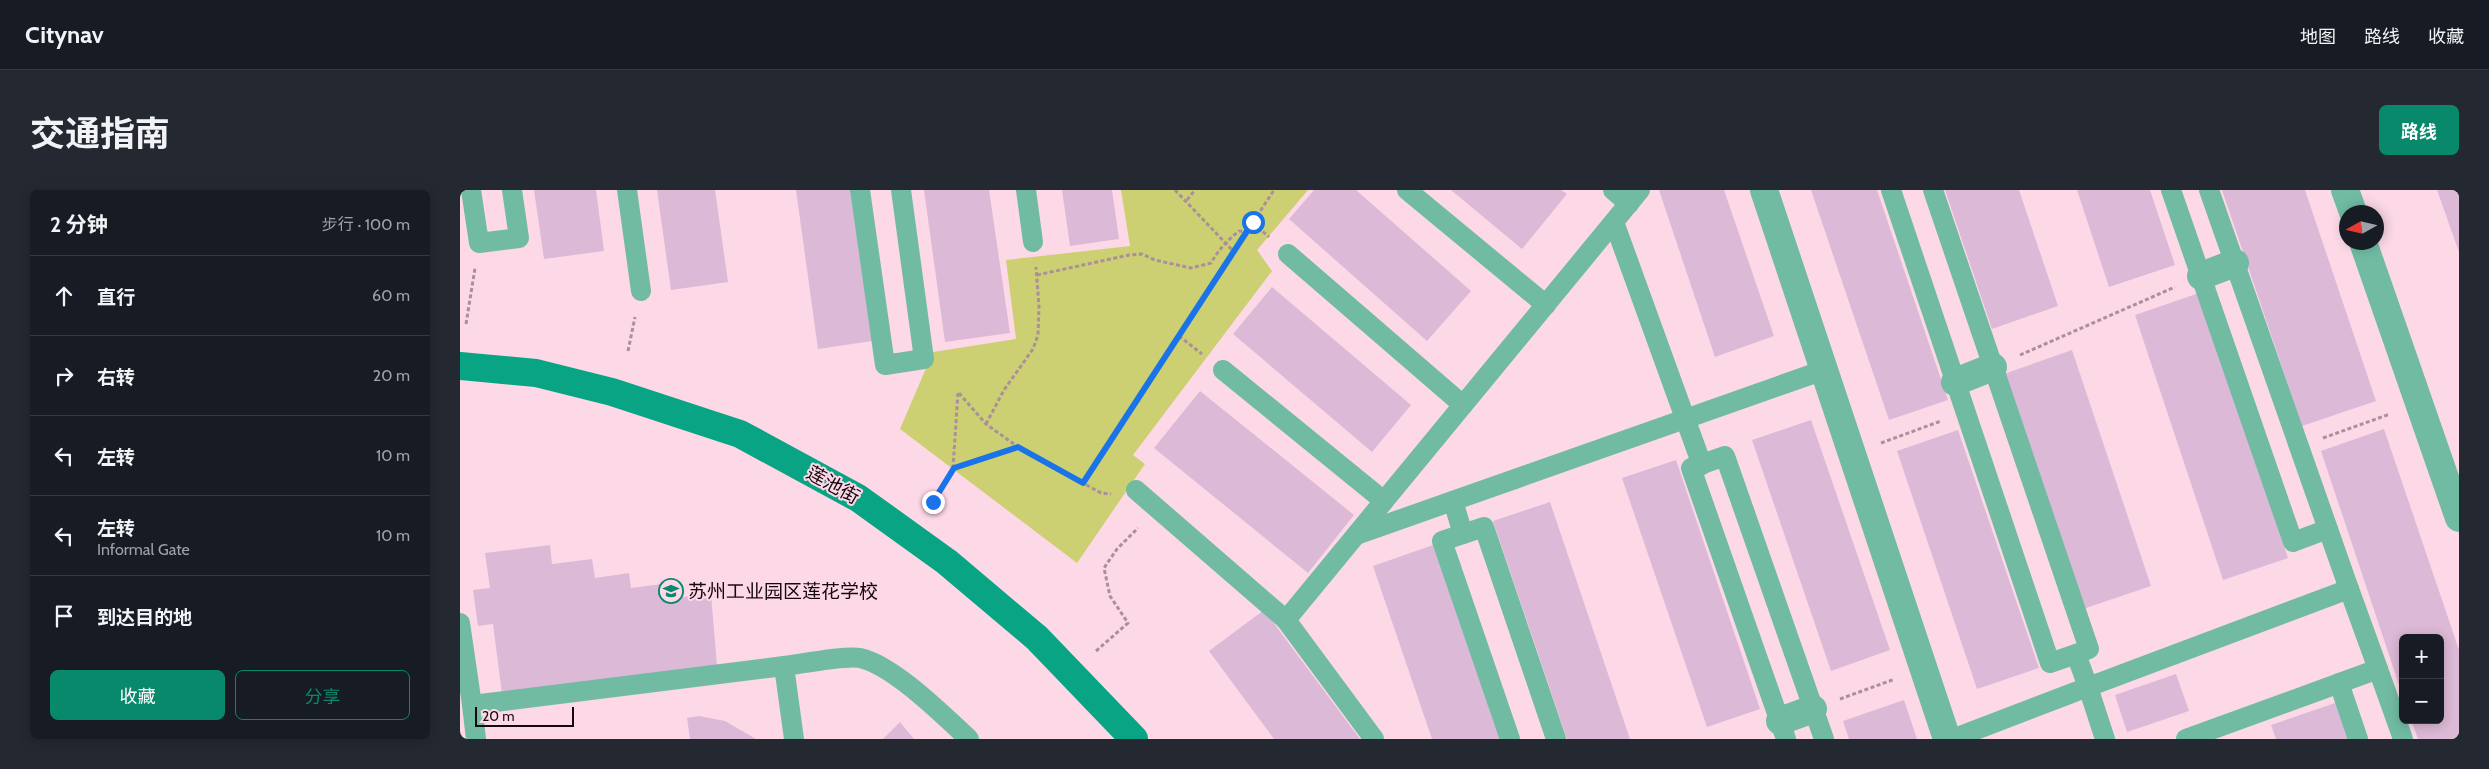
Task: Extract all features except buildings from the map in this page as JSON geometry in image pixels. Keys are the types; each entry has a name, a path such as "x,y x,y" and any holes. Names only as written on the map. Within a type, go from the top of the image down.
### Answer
{"main road":[{"name":"莲池街","path":"460,366 536,373 628,397 740,434 858,498 947,562 1037,638 1134,739"}],"street":[{"path":"1764,190 1948,739"},
{"path":"2345,190 2350,205"},
{"path":"2366,250 2459,518"},
{"path":"2200,276 2235,263"},
{"path":"1955,382 1993,367"},
{"path":"1783,730 1813,709"}],"lane":[{"path":"471,190 479,243 519,238 512,190"},
{"path":"627,190 641,291"},
{"path":"860,190 885,365 924,359 901,190"},
{"path":"1026,190 1033,242"},
{"path":"1407,190 1546,304"},
{"path":"1286,620 1634,197 1613,190"},
{"path":"1891,190 2050,663 2088,649 1933,190"},
{"path":"2171,190 2293,542 2328,529"},
{"path":"2209,190 2403,739"},
{"path":"1614,222 1702,465"},
{"path":"1288,254 1463,405"},
{"path":"1223,370 1384,501"},
{"path":"1356,535 1824,370"},
{"path":"1783,730 1691,468 1725,456 1824,739"},
{"path":"1136,490 1286,620 1374,739"},
{"path":"1452,502 1463,534"},
{"path":"1510,739 1442,541 1484,527 1556,739"},
{"path":"1952,739 2349,589"},
{"path":"460,623 476,739"},
{"path":"2076,654 2105,739"},
{"path":"472,705 858,657 879,664 903,682 969,739"},
{"path":"784,666 794,739"},
{"path":"2186,739 2378,668"},
{"path":"2339,682 2358,739"}],"path":[{"path":"1176,190 1234,252"},
{"path":"1187,200 1195,190"},
{"path":"1083,483 1272,191"},
{"path":"1037,275 1110,258 1142,254 1155,260 1191,268 1211,262 1226,243 1239,231 1246,232"},
{"path":"986,424 1004,390 1033,349 1038,335 1037,275 1033,242"},
{"path":"466,324 479,243"},
{"path":"1993,367 2200,276"},
{"path":"628,351 641,291"},
{"path":"933,502 954,468 958,392 986,424 1018,447 1083,483 1102,493 1116,495 1136,490"},
{"path":"2299,446 2419,404"},
{"path":"1852,453 1965,412"},
{"path":"954,468 1018,447"},
{"path":"1096,651 1128,623 1110,596 1104,568 1116,549 1158,509"},
{"path":"1813,709 1924,669"}],"green space":[{"path":"1121,190 1308,190 1257,250 1272,271 1133,455 1145,464 1077,563 900,429 933,352 1016,339 1006,260 1130,246"}],"place":[{"name":"苏州工业园区莲花学校","path":"671,591"}],"route":[{"path":"933,502 954,468 1018,447 1083,483 1253,222"}]}
